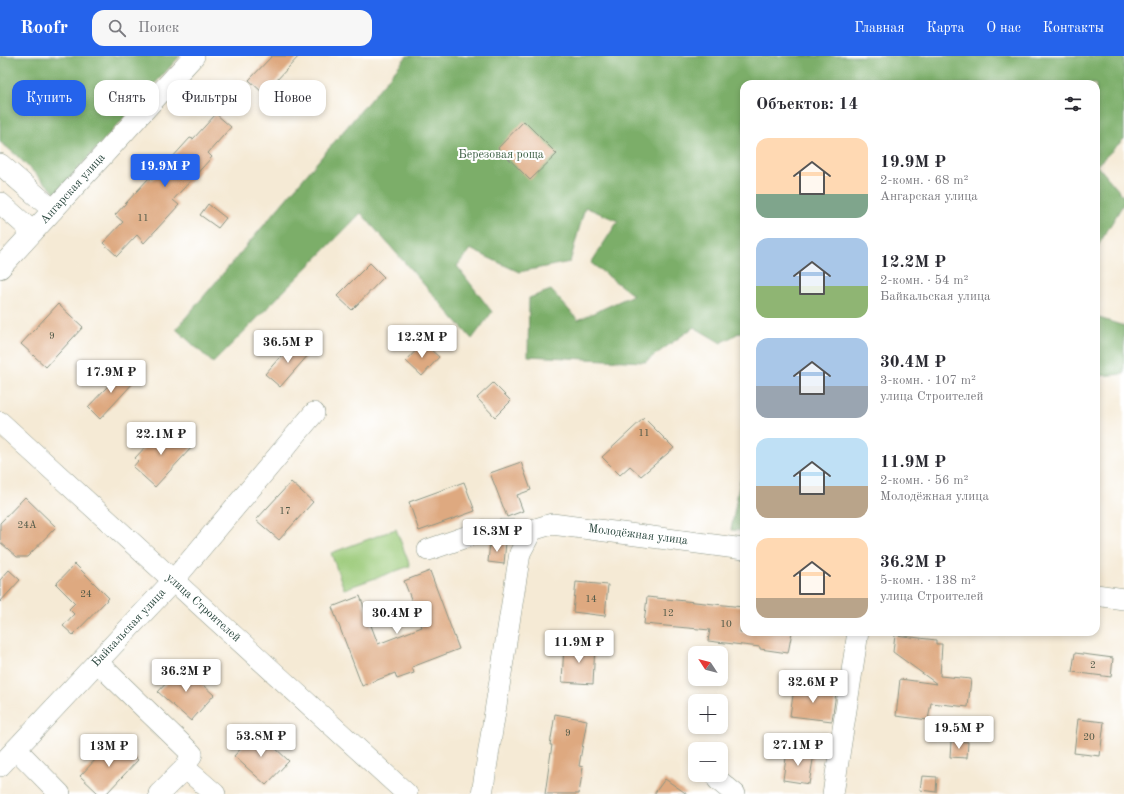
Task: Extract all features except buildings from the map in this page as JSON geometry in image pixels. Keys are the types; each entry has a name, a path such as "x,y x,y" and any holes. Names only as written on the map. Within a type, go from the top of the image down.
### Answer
{"street":[{"name":"Ангарская улица","path":"0,268 194,56"},
{"path":"0,164 53,210"},
{"path":"0,203 33,232"},
{"name":"Байкальская улица","path":"0,766 173,581 314,413"},
{"name":"улица Строителей","path":"0,422 407,794"},
{"name":"Молодёжная улица","path":"428,550 486,530 532,530 552,524 740,548"},
{"path":"482,794 520,553 532,530"},
{"path":"1100,596 1124,599"},
{"path":"833,794 857,636"},
{"path":"97,662 192,754 185,768 159,794"},
{"path":"16,749 60,794"},
{"path":"185,768 215,794"},
{"path":"720,782 734,794"}],"green space":[{"path":"0,56 180,56 158,80 94,80 94,116 126,116 56,193 15,154 0,142"},
{"name":"Березовая роща","path":"407,56 1124,56 1124,139 1100,162 1100,80 740,80 740,332 721,343 694,327 645,362 528,356 529,298 551,290 578,320 633,295 591,263 618,221 585,207 570,262 519,272 470,249 457,266 492,312 472,339 361,213 213,363 176,329"},
{"name":"Березовая роща","path":"1100,169 1124,197 1124,203 1100,242"},
{"path":"1100,318 1124,326 1124,374 1100,376"},
{"path":"740,481 740,531 731,530"},
{"path":"396,529 410,566 344,589 331,553"}]}
